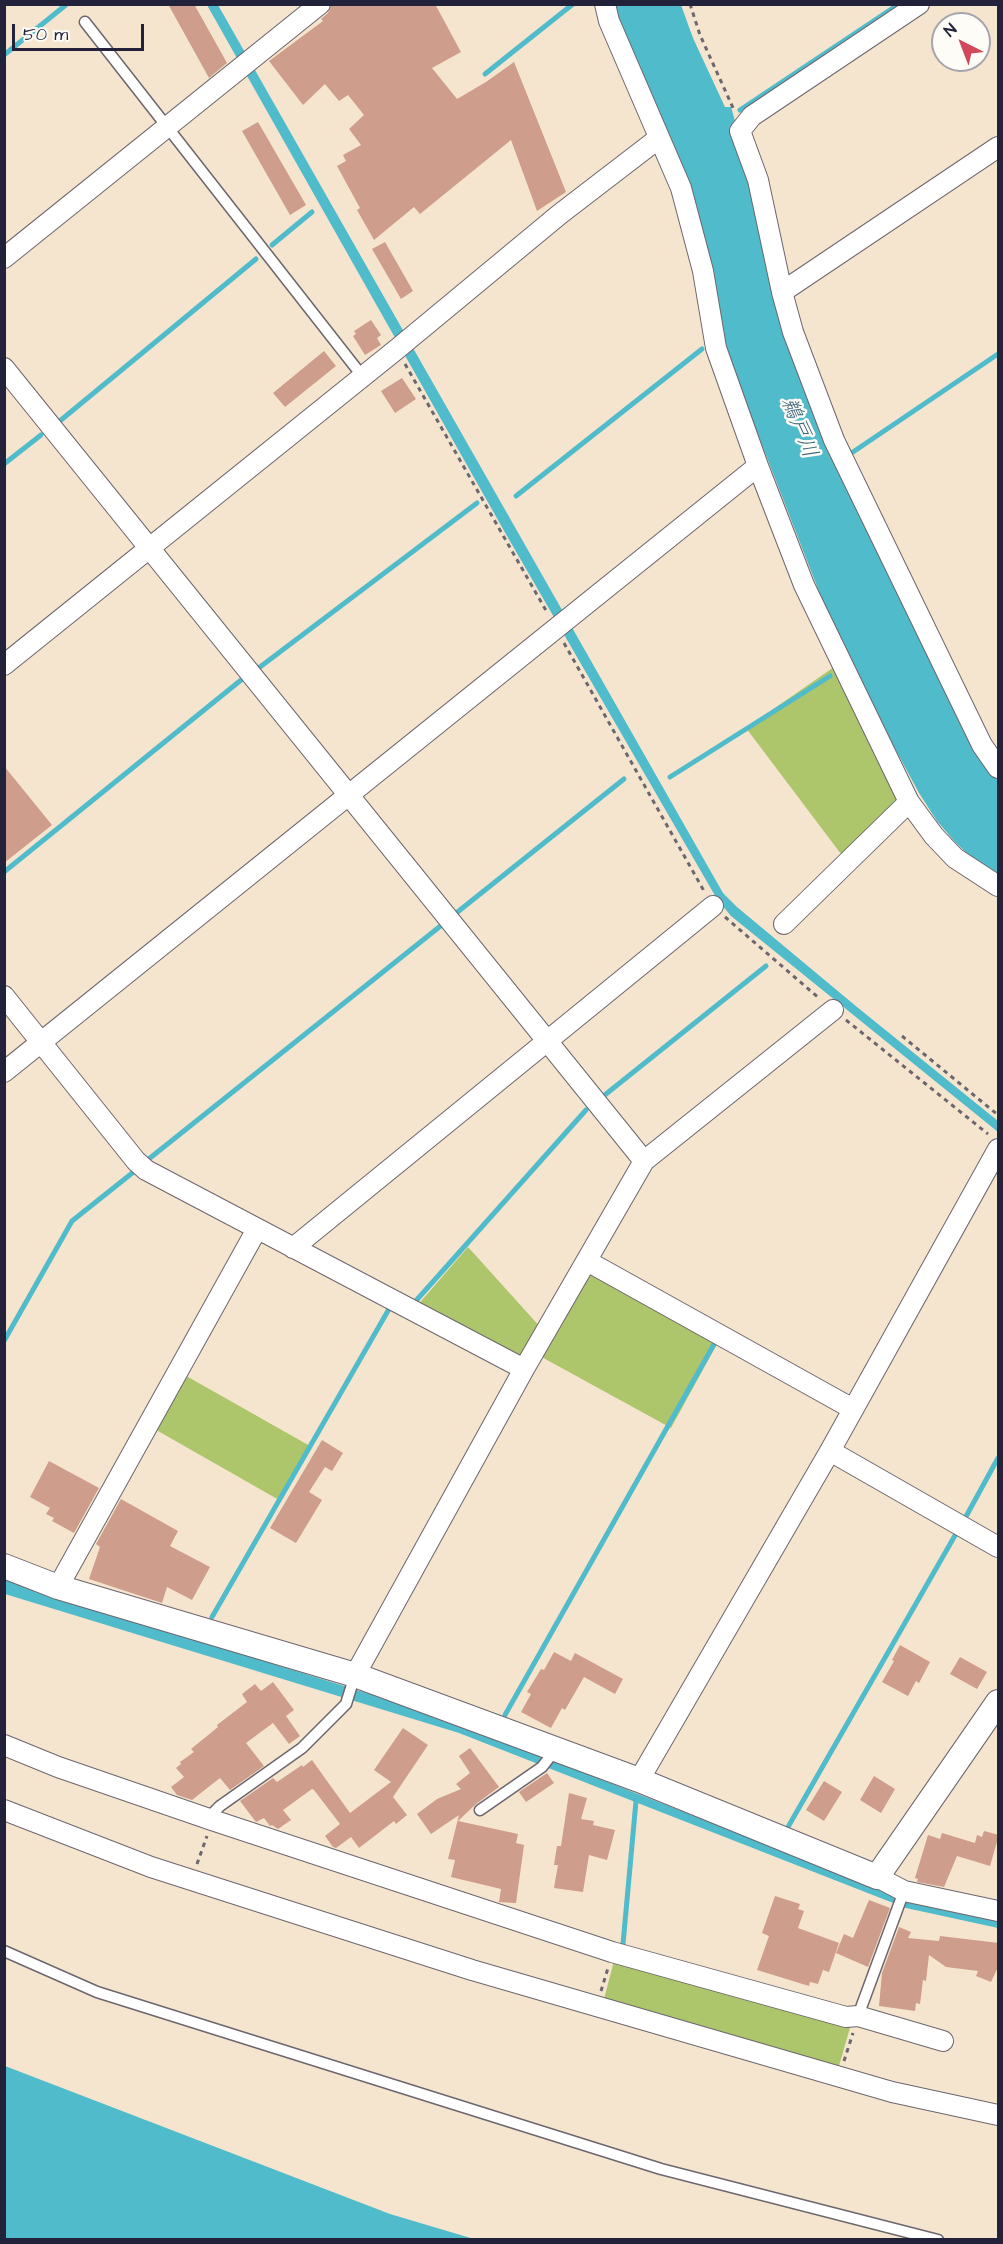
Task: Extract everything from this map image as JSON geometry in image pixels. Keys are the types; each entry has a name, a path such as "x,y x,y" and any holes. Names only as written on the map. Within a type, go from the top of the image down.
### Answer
{"street":[{"path":"4,258 320,4"},
{"path":"605,4 609,21 681,188 703,271 716,348 804,585 909,802 934,836 955,858 999,886"},
{"path":"919,4 752,116 740,131 758,180 793,332 834,440 982,745 999,768"},
{"path":"4,665 404,344 560,214 659,138"},
{"path":"782,292 999,147"},
{"path":"4,368 644,1161"},
{"path":"4,1072 758,466"},
{"path":"784,924 909,802"},
{"path":"293,1248 713,906"},
{"path":"4,996 136,1161 146,1170 524,1369"},
{"path":"355,1675 524,1369 644,1161 833,1010"},
{"path":"639,1780 854,1409 994,1142"},
{"path":"58,1587 257,1229"},
{"path":"587,1261 854,1409"},
{"path":"830,1451 999,1547"},
{"path":"4,1566 58,1587 355,1675 549,1757 639,1780 877,1877 901,1898 999,1911"},
{"path":"877,1877 999,1702"},
{"path":"4,1745 58,1767 209,1819 612,1952 846,2017 858,2016 942,2041"},
{"path":"4,1810 151,1867 472,1970 892,2092 999,2115"}],"lane":[{"path":"85,22 363,377"},
{"path":"209,1819 220,1806 302,1748 346,1704 355,1675"},
{"path":"480,1810 549,1757"},
{"path":"858,2016 901,1898"},
{"path":"4,1951 98,1992 628,2158 938,2240"}],"path":[{"path":"690,4 700,34 738,118 740,131"},
{"path":"404,344 563,622 713,906 833,1010 994,1142"},
{"path":"902,1036 999,1115"},
{"path":"192,1880 209,1819"},
{"path":"597,2006 612,1952"},
{"path":"840,2077 858,2016"}],"green space":[{"path":"834,667 898,798 841,854 746,728"},
{"path":"468,1247 542,1329 522,1362 416,1307"},
{"path":"586,1271 717,1344 671,1428 538,1355"},
{"path":"181,1373 310,1446 279,1500 151,1427"},
{"path":"615,1957 852,2021 839,2066 769,2049 604,1999"}],"water":[{"path":"207,5 218,5 723,893 857,1007 998,1121 998,1132 731,916 717,899 507,536"},
{"name":"鵜戸川","path":"613,5 681,5 693,38 725,107 731,107 827,444 913,626 980,757 998,781 998,874 975,861 937,821 919,793 873,708 825,607 721,336 706,240 687,185 621,35"},
{"path":"4,1580 437,1715 895,1895 998,1920 998,1928 906,1908 459,1733 5,1594"},
{"path":"5,2066 390,2214 474,2239 5,2239"}],"building":[{"path":"168,4 194,4 227,63 209,78"},
{"path":"332,4 435,4 461,52 432,68 457,99 514,62 566,192 537,211 511,140 420,214 414,207 374,240 337,166 346,161 343,155 361,145 349,129 364,115 348,95 339,101 325,84 303,105 269,61 323,21 321,19 328,13"},
{"path":"258,122 306,205 290,215 242,131"},
{"path":"385,242 413,291 401,299 372,249"},
{"path":"371,320 381,335 377,338 381,345 365,355 353,336 356,334 354,331"},
{"path":"324,351 336,366 285,407 273,393"},
{"path":"402,378 416,399 395,413 381,391"},
{"path":"4,766 52,825 4,863"},
{"path":"322,1440 343,1453 332,1471 325,1467 309,1492 322,1500 296,1543 270,1528"},
{"path":"49,1461 99,1488 74,1533 52,1521 54,1518 46,1514 50,1508 30,1497"},
{"path":"121,1499 178,1531 170,1546 210,1567 192,1600 167,1587 162,1603 89,1579 100,1547 96,1544"},
{"path":"900,1645 930,1662 919,1683 916,1681 908,1696 882,1682"},
{"path":"554,1652 571,1661 575,1653 623,1679 615,1694 584,1677 565,1710 562,1708 551,1728 521,1712 531,1694 527,1692"},
{"path":"960,1657 987,1672 977,1689 950,1674"},
{"path":"273,1682 294,1710 286,1716 300,1736 289,1744 273,1723 246,1743 264,1766 230,1790 220,1778 192,1800 177,1795 171,1787 184,1777 176,1768 181,1764 180,1762 194,1752 191,1749 247,1702 242,1694 255,1684 261,1691"},
{"path":"403,1728 428,1745 393,1797 407,1815 396,1824 394,1821 359,1848 351,1837 336,1848 333,1847 325,1836 340,1824 312,1789 283,1810 291,1820 278,1829 270,1826 264,1818 256,1822 240,1801 273,1778 277,1782 312,1760 350,1813 391,1782 374,1770"},
{"path":"470,1748 499,1787 458,1821 518,1834 516,1843 524,1845 516,1903 499,1902 501,1889 451,1877 455,1860 448,1859 459,1815 431,1834 417,1814 437,1799 461,1789 456,1784 470,1773 459,1756"},
{"path":"547,1773 554,1783 526,1802 519,1792"},
{"path":"874,1776 895,1789 881,1813 860,1800"},
{"path":"824,1781 842,1792 824,1821 806,1810"},
{"path":"569,1793 587,1798 581,1819 594,1821 593,1825 615,1830 607,1860 589,1855 583,1892 554,1888 558,1865 554,1865 557,1846 561,1846"},
{"path":"984,1831 999,1835 990,1866 957,1856 944,1887 917,1882 918,1879 915,1878 928,1835 940,1839 942,1833 975,1843 977,1835 982,1837"},
{"path":"775,1896 800,1904 798,1909 804,1911 798,1928 839,1943 829,1972 823,1970 818,1984 810,1982 809,1986 757,1970 769,1936 762,1933"},
{"path":"869,1900 890,1908 868,1967 836,1953 844,1934 853,1938"},
{"path":"899,1927 911,1932 908,1938 939,1941 940,1936 999,1943 999,1965 991,1982 976,1976 978,1971 946,1967 929,1955 926,1981 923,1980 920,2004 916,2003 915,2011 879,2006 882,1973"}],"waterway":[{"path":"4,55 67,4"},
{"path":"485,74 573,4"},
{"path":"740,110 899,4"},
{"path":"272,245 312,212"},
{"path":"61,420 256,259"},
{"path":"516,496 702,349"},
{"path":"853,452 998,354"},
{"path":"4,464 41,435"},
{"path":"256,670 477,503"},
{"path":"4,872 246,676"},
{"path":"670,777 830,676"},
{"path":"455,914 624,779"},
{"path":"145,1162 443,924"},
{"path":"601,1098 766,966"},
{"path":"414,1303 586,1110"},
{"path":"4,1341 72,1221 136,1170"},
{"path":"212,1617 389,1309"},
{"path":"505,1715 717,1339"},
{"path":"963,1522 998,1458"},
{"path":"788,1827 957,1532"},
{"path":"623,1944 636,1801"}]}
